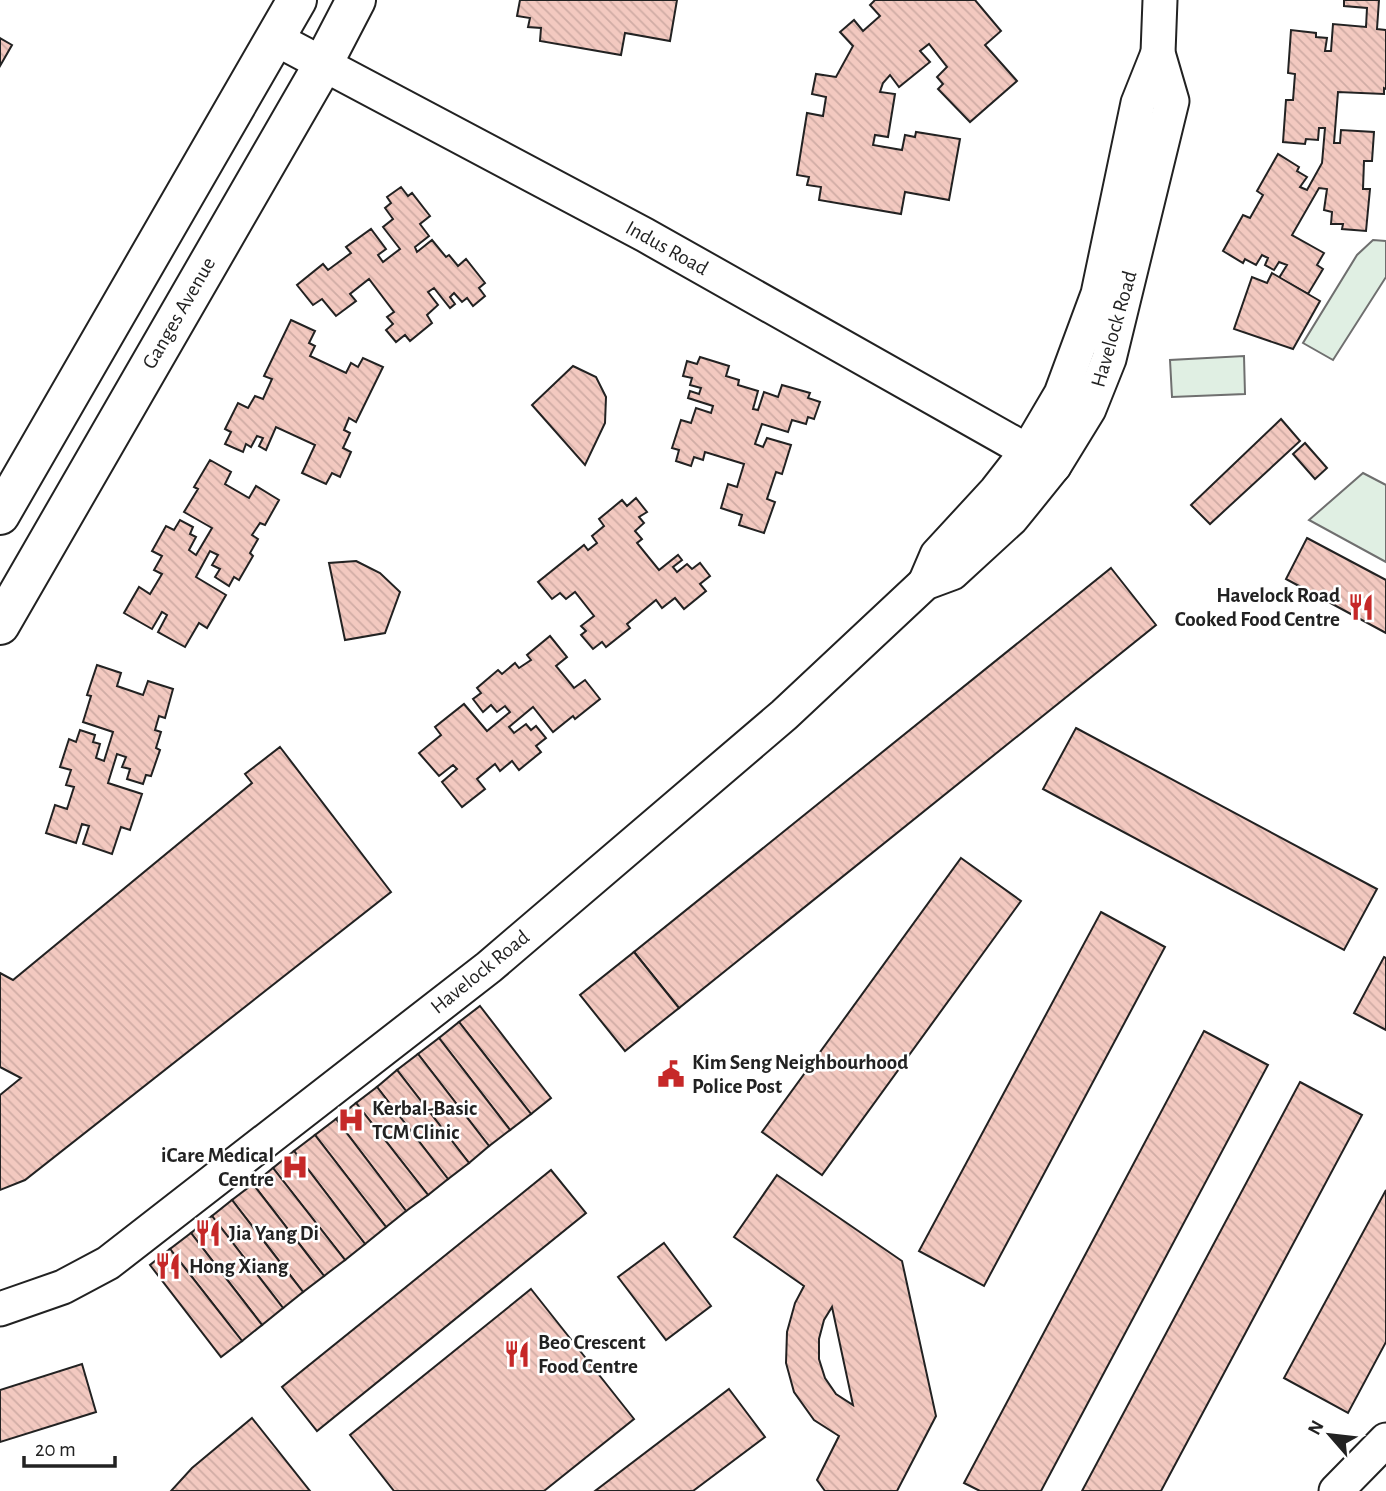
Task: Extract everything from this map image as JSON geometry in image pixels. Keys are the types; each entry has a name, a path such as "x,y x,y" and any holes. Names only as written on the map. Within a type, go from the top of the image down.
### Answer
{"main road":[{"path":"0,515 297,0"},
{"name":"Ganges Avenue","path":"0,625 322,64 356,0"}],"street":[{"name":"Havelock Road","path":"0,1309 63,1287 108,1263 489,967 774,723 925,583 937,555 996,491 1041,458 1061,394 1098,294 1139,103 1158,53 1160,0"},
{"name":"Indus Road","path":"276,39 443,125 645,235 1041,458"},
{"path":"1336,1491 1386,1440"}],"green space":[{"path":"1373,240 1386,241 1386,277 1333,360 1303,343 1357,255"},
{"path":"1244,356 1245,394 1172,397 1170,360"},
{"path":"1363,473 1386,485 1386,562 1309,520"}],"building":[{"path":"520,0 677,0 670,41 625,33 621,55 540,41 541,28 528,27 530,18 517,16"},
{"path":"875,0 975,0 1001,31 985,45 1017,81 970,122 938,89 943,84 937,77 947,67 929,44 920,51 930,62 899,87 890,75 883,83 880,92 895,94 888,137 875,135 873,145 902,150 905,135 915,137 916,132 960,139 949,200 905,192 901,214 819,200 821,187 807,185 809,177 797,175 807,113 823,116 826,97 812,94 816,74 836,77 853,46 840,32 854,20 863,31 880,16 870,5"},
{"path":"1344,0 1379,0 1377,29 1386,30 1386,89 1384,88 1384,94 1338,92 1334,143 1340,143 1341,130 1374,132 1372,161 1364,161 1363,189 1370,189 1366,231 1342,229 1343,224 1331,224 1332,212 1324,210 1327,189 1319,188 1292,235 1324,253 1317,265 1323,269 1308,294 1279,278 1287,265 1279,262 1274,270 1265,265 1268,258 1262,255 1256,265 1245,259 1243,263 1223,251 1243,215 1250,218 1263,195 1257,191 1278,154 1299,167 1297,171 1307,177 1300,187 1307,190 1322,163 1325,128 1319,128 1318,140 1306,139 1305,144 1283,142 1286,100 1293,100 1295,74 1288,73 1291,30 1316,33 1316,37 1327,38 1325,51 1331,51 1333,24 1366,27 1367,8 1344,6"},
{"path":"0,38 12,45 0,66"},
{"path":"401,187 408,196 412,193 430,216 420,224 429,236 415,247 417,252 432,240 446,257 449,255 458,266 466,259 485,283 479,288 485,296 473,306 467,298 462,302 454,293 450,297 455,304 450,308 434,288 428,292 438,305 427,315 432,323 410,341 405,335 396,342 386,330 393,324 387,317 394,312 369,279 350,294 356,301 336,316 322,299 313,305 297,285 323,264 328,270 351,253 346,247 371,229 386,249 378,255 383,262 400,249 383,227 393,219 385,208 391,203 387,197"},
{"path":"1272,273 1320,301 1293,349 1234,329 1252,277 1267,283"},
{"path":"291,320 315,331 309,343 315,346 310,356 346,373 351,363 358,367 363,358 383,367 356,422 349,418 344,430 350,433 343,448 351,452 340,477 332,473 326,484 302,473 315,445 276,427 266,450 259,446 263,438 257,436 251,447 246,444 243,452 225,444 231,432 225,429 238,403 248,408 255,396 263,399 272,379 264,376"},
{"path":"700,357 729,366 726,376 739,380 738,385 758,391 753,409 758,410 764,392 778,397 782,385 810,393 808,398 820,402 814,419 808,417 806,424 792,420 788,432 762,424 755,444 763,447 767,438 791,445 782,474 776,472 767,499 775,502 764,533 739,525 742,515 721,508 728,484 737,487 744,464 705,452 703,460 694,457 691,466 676,461 679,450 672,448 681,420 691,423 696,408 711,413 713,406 688,398 690,391 699,394 701,388 690,385 692,378 683,376 687,361 697,364"},
{"path":"573,366 596,377 606,397 605,423 585,465 532,405"},
{"path":"1281,419 1300,441 1210,524 1191,505"},
{"path":"1305,443 1327,468 1315,479 1293,454"},
{"path":"210,460 231,472 225,484 249,498 256,486 279,500 265,525 260,523 252,535 258,539 250,553 253,556 239,580 234,577 229,586 215,577 220,569 212,565 218,555 210,551 196,577 226,595 207,628 199,623 185,647 158,632 167,615 162,612 152,629 124,613 139,587 150,594 162,574 154,570 162,556 152,551 166,526 174,530 180,520 193,527 190,534 196,537 189,550 196,555 212,528 184,512 198,489 194,487"},
{"path":"636,498 647,512 639,517 644,523 635,531 642,539 637,543 659,570 678,555 682,560 673,567 677,572 687,564 692,569 700,563 710,576 700,584 706,591 684,609 675,598 662,608 656,600 627,624 630,628 606,647 602,642 593,649 581,635 586,631 581,626 594,616 575,592 566,599 560,593 552,599 538,582 584,545 588,550 597,543 592,536 604,526 599,519 622,500 627,506"},
{"name":"Havelock Road Cooked Food Centre","path":"1307,538 1386,580 1386,633 1286,579"},
{"path":"356,561 380,573 400,592 385,633 345,640 329,563"},
{"path":"1111,568 1156,625 679,1008 634,952"},
{"path":"550,636 567,657 556,666 574,688 585,680 600,699 553,732 533,707 509,727 514,733 526,724 531,730 536,726 546,738 536,746 541,752 519,770 512,761 500,771 495,764 477,779 485,789 462,807 442,782 457,769 453,765 439,776 419,753 441,735 435,727 464,704 487,731 510,712 505,706 497,712 491,705 483,712 473,699 481,693 477,688 498,670 502,674 515,663 519,668 531,660 527,655"},
{"path":"97,665 121,673 117,686 143,695 148,681 173,689 165,718 159,716 155,730 161,732 156,748 160,750 151,776 146,775 143,784 127,779 130,769 122,767 126,757 117,754 108,783 142,794 130,830 121,827 112,854 83,844 89,826 82,824 76,843 46,833 55,805 67,809 74,787 66,785 71,770 60,767 69,739 76,742 80,730 95,735 93,742 100,744 96,758 104,761 113,732 83,722 91,696 87,695"},
{"path":"1076,728 1377,889 1344,950 1043,789"},
{"path":"280,747 391,892 25,1180 0,1190 0,1095 21,1078 0,1067 0,973 13,980 252,783 245,774"},
{"path":"961,858 1021,901 822,1175 762,1132"},
{"path":"1101,912 1165,947 984,1286 919,1251"},
{"path":"634,952 679,1008 625,1051 580,995"},
{"path":"1384,957 1386,958 1386,1030 1354,1013"},
{"path":"480,1006 551,1098 531,1114 459,1022"},
{"path":"459,1022 531,1114 510,1130 439,1038"},
{"path":"1204,1031 1268,1065 1041,1491 980,1491 964,1483"},
{"path":"439,1038 510,1130 489,1146 418,1054"},
{"path":"418,1054 489,1146 469,1163 397,1070"},
{"path":"397,1070 469,1163 448,1179 377,1087"},
{"path":"1300,1082 1362,1115 1161,1491 1082,1491"},
{"path":"377,1087 448,1179 428,1195 356,1103"},
{"path":"356,1103 428,1195 406,1211 336,1119"},
{"path":"336,1119 406,1211 386,1227 315,1135"},
{"path":"315,1135 386,1227 365,1244 294,1151"},
{"path":"294,1151 365,1244 345,1260 273,1168"},
{"path":"273,1168 345,1260 324,1276 253,1184"},
{"path":"551,1170 586,1213 317,1431 282,1387"},
{"path":"777,1175 902,1261 936,1416 897,1491 825,1491 817,1480 839,1436 814,1420 794,1392 786,1363 787,1332 795,1303 804,1286 734,1237","holes":["832,1307 853,1405 836,1394 825,1378 819,1359 819,1339 824,1320"]},
{"path":"253,1184 324,1276 303,1292 232,1200"},
{"path":"1386,1190 1386,1342 1348,1413 1284,1378"},
{"path":"232,1200 303,1292 283,1308 212,1216"},
{"path":"212,1216 283,1308 262,1325 191,1233"},
{"path":"191,1233 262,1325 242,1341 170,1249"},
{"path":"664,1243 711,1306 666,1340 618,1277"},
{"path":"170,1249 242,1341 221,1357 150,1265"},
{"name":"Beo Crescent Food Centre","path":"531,1289 634,1419 544,1491 394,1491 350,1435"},
{"path":"82,1364 96,1412 0,1442 0,1390"},
{"path":"729,1389 765,1437 693,1491 595,1491"},
{"path":"252,1418 310,1491 171,1491 192,1468"}],"place":[{"name":"Havelock Road Cooked Food Centre","path":"1361,607"},
{"name":"Kim Seng Neighbourhood Police Post","path":"671,1074"},
{"name":"Kerbal-Basic TCM Clinic","path":"351,1120"},
{"name":"iCare Medical Centre","path":"295,1167"},
{"name":"Jia Yang Di","path":"208,1233"},
{"name":"Hong Xiang","path":"168,1266"},
{"name":"Beo Crescent Food Centre","path":"517,1354"}]}
